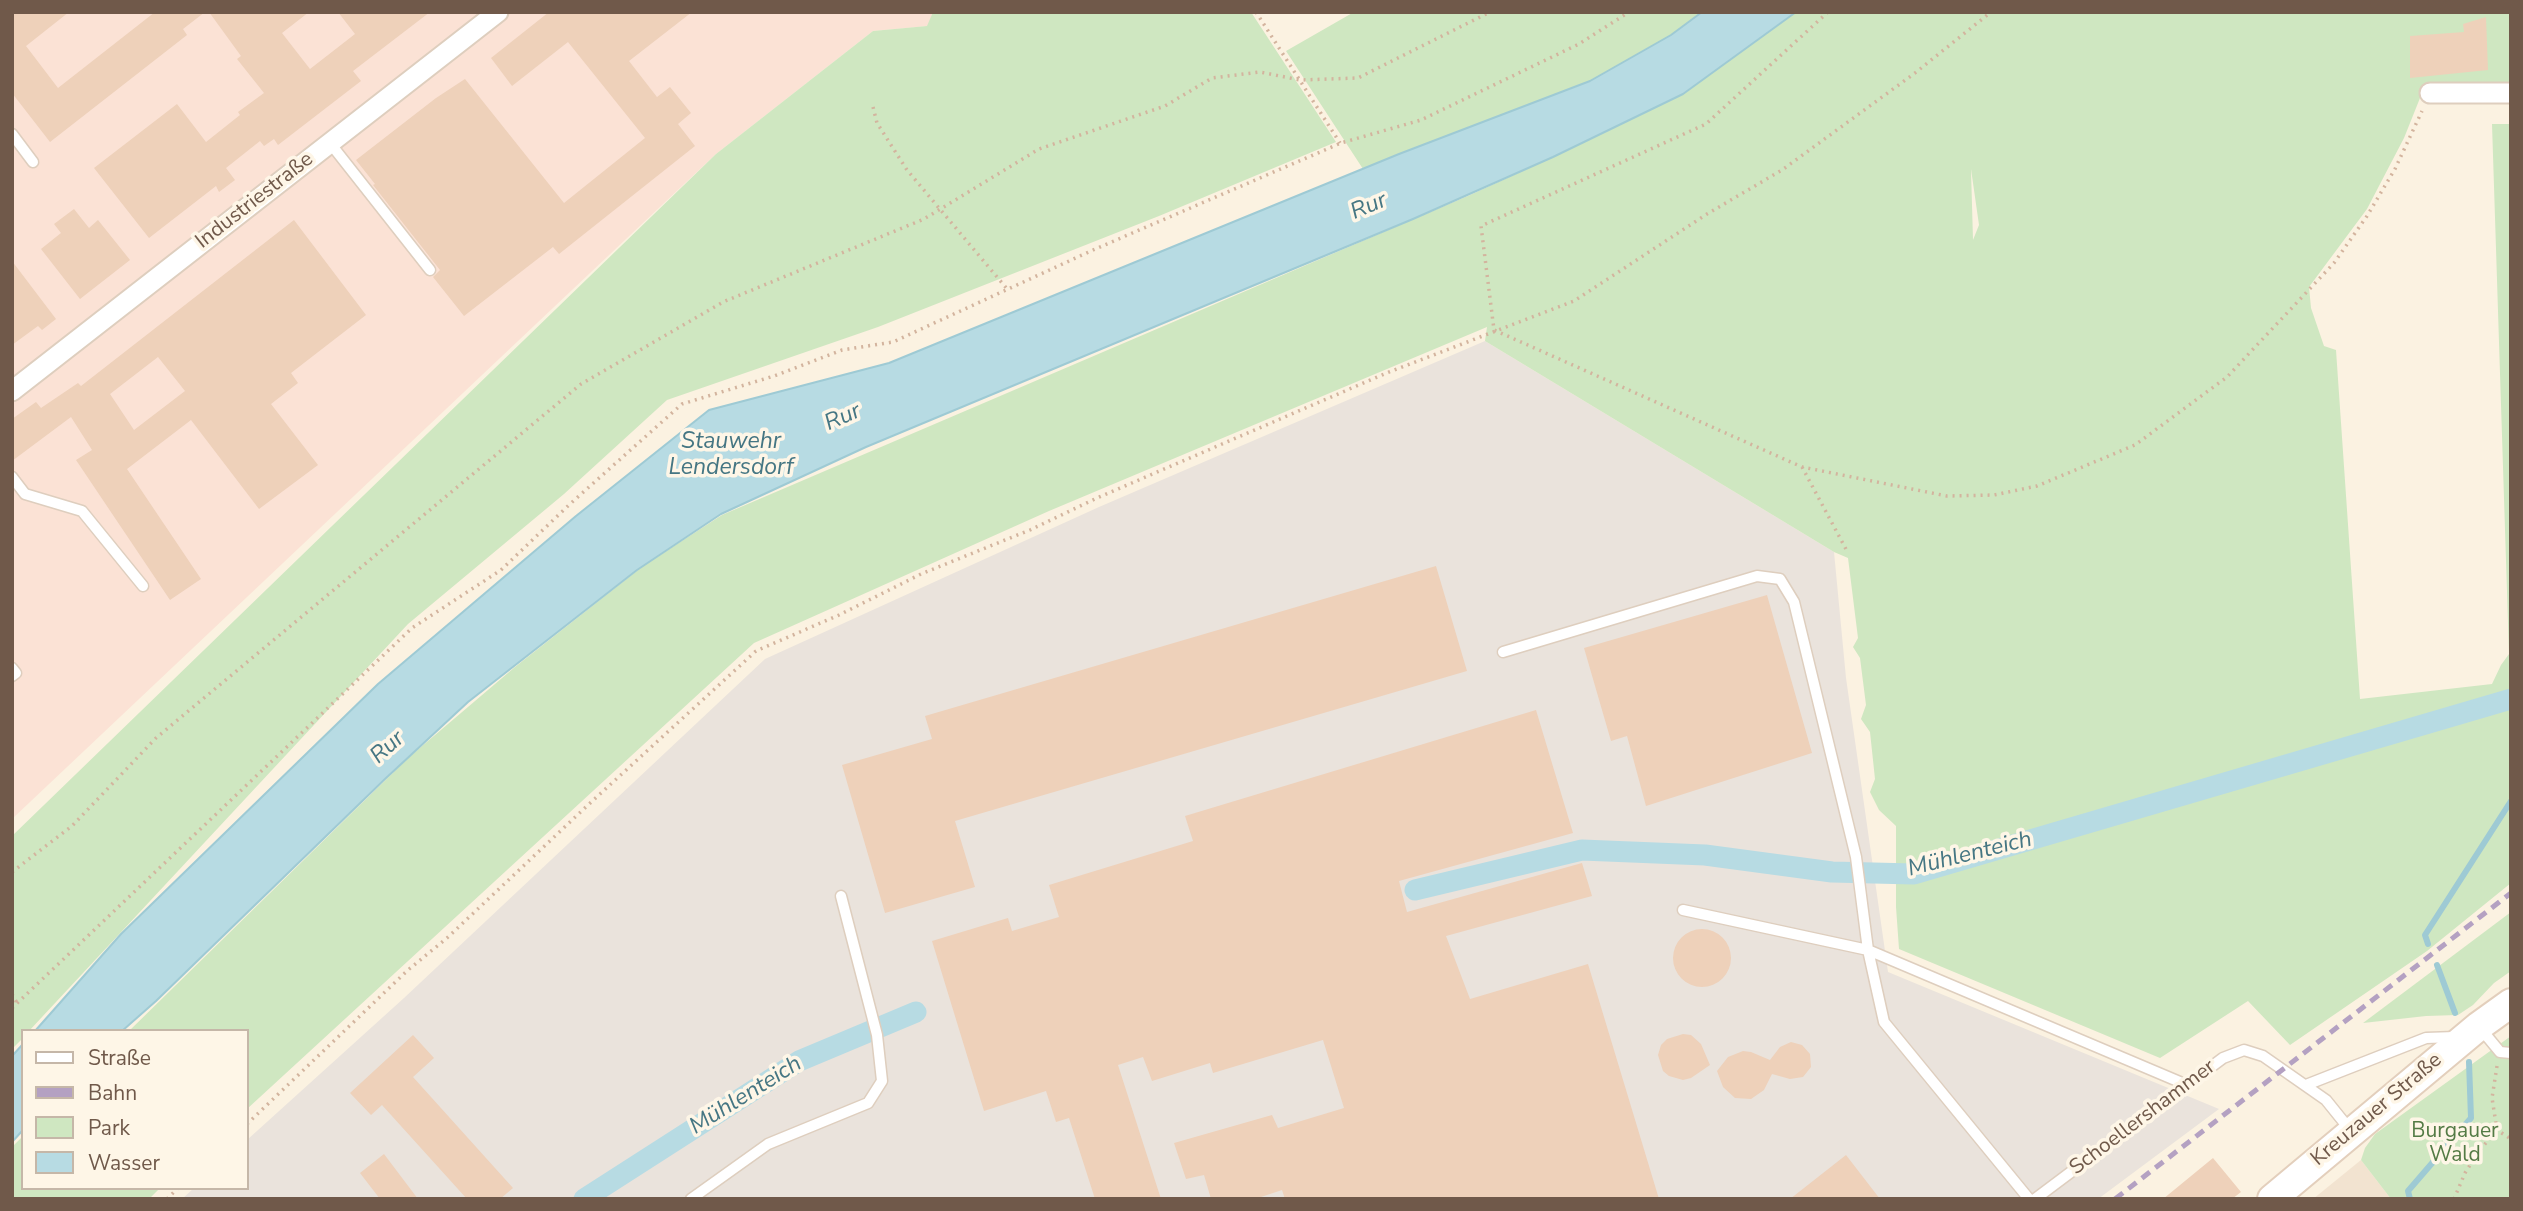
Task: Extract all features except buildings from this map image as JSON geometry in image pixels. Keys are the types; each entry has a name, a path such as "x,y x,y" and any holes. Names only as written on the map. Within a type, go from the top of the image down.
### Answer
{"main road":[{"name":"Kreuzauer Straße","path":"2272,1199 2476,1028 2511,1003"}],"street":[{"name":"Industriestraße","path":"12,391 498,12"},
{"path":"2430,93 2511,93"}],"lane":[{"path":"12,134 33,162"},
{"path":"330,144 430,270"},
{"path":"12,477 25,494 82,511 143,586"},
{"path":"1503,652 1757,576 1780,579 1794,602 1856,857 1868,950 1884,1022 2029,1199"},
{"path":"12,668 16,673 12,676"},
{"path":"691,1199 768,1144 868,1103 882,1081 877,1035 841,896"},
{"path":"1683,910 1868,950 2187,1085"},
{"path":"2306,1085 2426,1038 2476,1028 2505,1052"},
{"name":"Schoellershammer","path":"2035,1199 2223,1058 2244,1050 2263,1056 2326,1100 2351,1132"}],"path":[{"path":"1256,12 1341,143"},
{"path":"12,873 72,826 156,738 581,384 723,302 925,219 1039,149 1166,106 1212,78 1260,72 1300,80 1358,78 1490,12"},
{"path":"12,1008 412,628 501,570 682,404 774,376 842,350 893,342 1093,250 1341,143 1420,120 1579,44 1629,12"},
{"path":"1494,330 1481,226 1706,124 1828,12"},
{"path":"248,1123 408,970 447,938 588,804 756,652 921,575 1389,372 1574,301 1707,214 1782,170 1915,73 1991,12"},
{"path":"1494,330 1802,467 1947,496 1994,495 2037,486 2135,445 2227,377 2334,263 2395,169 2430,93"},
{"path":"873,107 877,123 907,170 1009,289"},
{"path":"1802,467 1847,551"},
{"path":"12,994 17,1003"},
{"path":"2454,1199 2465,1173 2497,1130 2492,1089 2505,1052"},
{"path":"2497,1130 2511,1139"}],"shaded area":[{"path":"12,12 933,12 928,26 873,31 716,154 12,819"},
{"path":"1485,341 1834,552 1846,678 1888,972 2219,1109 2098,1199 182,1199 192,1190 248,1190 248,1139 404,998 765,659 1099,507"},
{"path":"2361,1160 2391,1199 2313,1199"}],"green space":[{"path":"933,12 1251,12 1336,142 1159,216 878,327 667,400 564,494 408,624 31,1029 21,1029 21,1040 12,1049 12,836 716,154 873,31 927,26"},
{"path":"1354,12 1702,12 1671,35 1590,81 1363,169 1286,51"},
{"path":"1796,12 2509,12 2511,82 2426,83 2404,138 2367,209 2309,287 2311,308 2324,346 2336,350 2360,699 2492,684 2509,654 2492,124 2511,124 2511,883 2427,951 2290,1045 2248,1001 2160,1058 1899,949 1896,826 1879,810 1870,792 1875,779 1870,732 1861,719 1866,705 1860,658 1853,647 1858,638 1848,558 1485,341 1487,327 1049,511 754,643 248,1108 248,1029 131,1029 408,758 515,667 643,566 722,515 1553,157 1683,94","holes":["1971,169 1979,225 1973,240"]},
{"path":"2511,912 2511,971 2494,983 2473,1005 2458,1015 2363,1023"},
{"name":"Burgauer Wald","path":"2511,1036 2511,1199 2391,1199 2361,1160 2365,1148 2375,1134"},
{"path":"21,1138 21,1190 158,1190 149,1199 12,1199 12,1147"}],"water":[{"name":"Stauwehr Lendersdorf","path":"1702,12 1796,12 1683,94 1553,157 1413,219 866,447 721,514 637,570 468,702 124,1029 37,1029 121,934 378,684 576,516 709,410 889,363 1399,154 1590,81 1671,35"},
{"path":"21,1046 21,1132 12,1142 12,1056"}],"waterway":[{"name":"Mühlenteich","path":"1415,890 1582,850 1705,855 1832,872 1914,874 2511,699"},
{"path":"2428,944 2425,935 2511,801"},
{"path":"2437,965 2455,1013"},
{"name":"Mühlenteich","path":"584,1199 799,1061 916,1012"},
{"path":"2410,1199 2408,1191 2471,1118 2469,1062"}],"railway":[{"path":"2115,1199 2511,893"}],"water label":[{"name":"Rur","path":"1369,207"},
{"name":"Rur","path":"843,418"},
{"name":"Rur","path":"388,748"}]}
